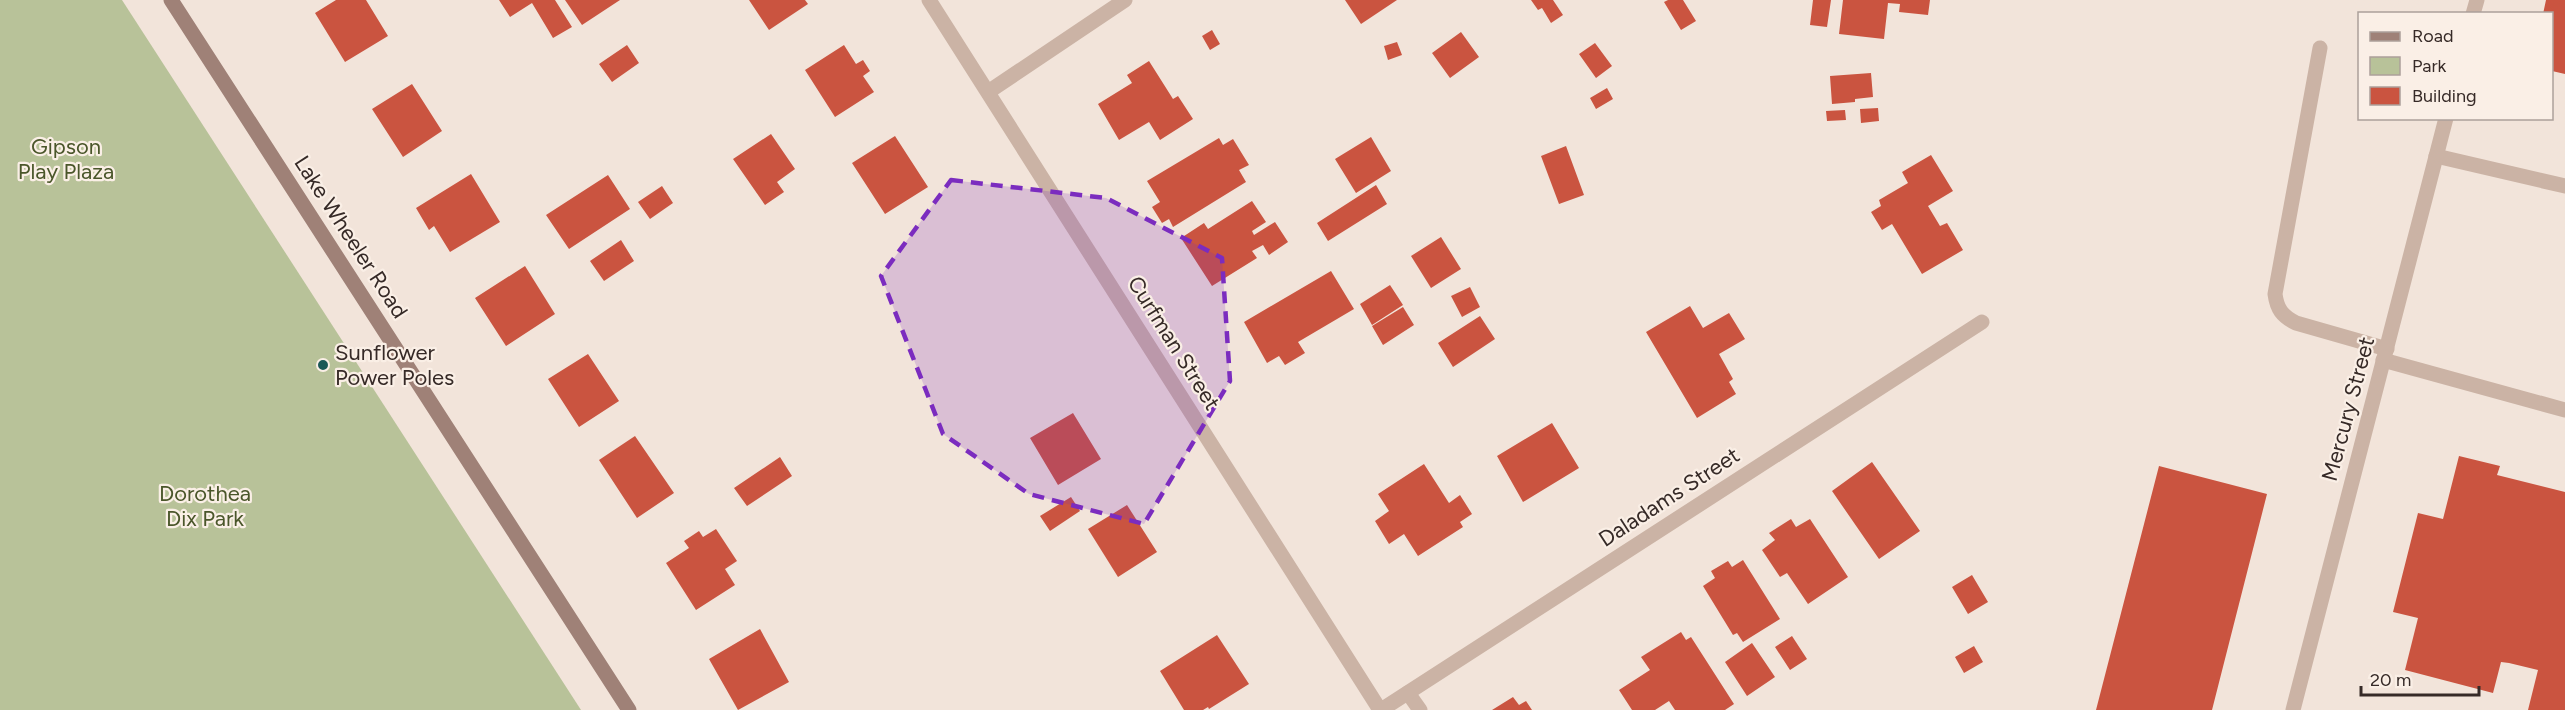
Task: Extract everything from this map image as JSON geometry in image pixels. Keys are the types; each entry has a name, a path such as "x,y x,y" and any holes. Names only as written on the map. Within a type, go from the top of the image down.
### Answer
{"main road":[{"name":"Lake Wheeler Road","path":"171,0 629,710"}],"street":[{"name":"Curfman Street","path":"929,0 1381,710"},
{"path":"987,92 1125,0"},
{"path":"2320,48 2275,294 2277,307 2286,318 2296,323 2385,354 2565,410"},
{"name":"Mercury Street","path":"2293,710 2445,120"},
{"path":"2436,156 2565,186"},
{"name":"Daladams Street","path":"1381,710 1982,322"},
{"path":"1408,693 1419,710"}],"highlighted area":[{"path":"951,180 1106,198 1222,258 1230,381 1144,524 1029,494 943,434 881,276"}],"green space":[{"name":"Dorothea Dix Park","path":"0,0 122,0 581,710 0,710"}],"building":[{"path":"336,0 366,0 388,36 345,62 315,13"},
{"path":"499,0 555,0 572,27 553,38 532,3 510,17"},
{"path":"565,0 620,0 582,25"},
{"path":"749,0 805,0 808,4 769,30"},
{"path":"1345,0 1397,0 1361,24"},
{"path":"1531,0 1553,0 1563,15 1551,23 1542,8 1538,10"},
{"path":"1683,0 1696,21 1681,30 1664,2"},
{"path":"1813,0 1831,0 1827,27 1810,25"},
{"path":"1843,0 1930,0 1928,15 1899,12 1900,4 1888,3 1884,39 1839,34"},
{"path":"2546,0 2565,0 2565,74 2553,71 2553,12 2543,12"},
{"path":"1212,30 1220,44 1210,50 1202,36"},
{"path":"1461,32 1479,57 1450,78 1432,53"},
{"path":"1397,42 1402,55 1388,60 1384,46"},
{"path":"1595,43 1612,66 1596,78 1579,54"},
{"path":"627,45 639,63 612,82 599,64"},
{"path":"844,45 856,64 863,60 870,71 863,76 874,92 835,117 805,70"},
{"path":"1149,61 1173,99 1178,96 1193,119 1160,140 1149,122 1119,140 1098,104 1132,83 1127,75"},
{"path":"1871,73 1873,97 1855,99 1855,102 1832,104 1830,76"},
{"path":"412,84 442,131 403,157 372,109"},
{"path":"1607,88 1613,99 1596,109 1590,98"},
{"path":"1878,108 1879,121 1861,123 1860,109"},
{"path":"1845,110 1846,120 1827,121 1826,111"},
{"path":"771,134 795,169 777,182 784,192 765,205 733,159"},
{"path":"895,136 928,187 885,214 852,163"},
{"path":"1371,137 1391,171 1356,193 1335,159"},
{"path":"1219,138 1223,145 1233,139 1249,165 1239,170 1246,182 1173,227 1169,219 1162,223 1152,207 1160,202 1147,181"},
{"path":"1566,146 1584,195 1559,204 1541,156"},
{"path":"1931,155 1953,191 1928,206 1940,226 1947,223 1963,250 1922,274 1892,224 1882,230 1871,212 1881,206 1879,200 1908,183 1902,172"},
{"path":"471,174 500,222 450,252 434,226 429,230 416,208"},
{"path":"608,175 630,209 569,249 546,215"},
{"path":"1376,185 1387,204 1328,241 1317,223"},
{"path":"662,186 673,203 650,219 638,202"},
{"path":"1252,201 1266,222 1252,231 1254,235 1275,222 1288,242 1269,255 1263,245 1252,251 1257,258 1212,286 1181,238 1204,223 1208,229"},
{"path":"1441,237 1461,269 1431,288 1411,256"},
{"path":"621,240 634,261 604,281 590,261"},
{"path":"525,266 555,314 506,346 475,298"},
{"path":"1331,271 1354,309 1298,342 1305,353 1285,365 1279,356 1267,363 1244,322"},
{"path":"1390,285 1403,305 1372,325 1360,304"},
{"path":"1470,287 1480,307 1462,317 1451,296"},
{"path":"1690,306 1703,328 1729,313 1745,339 1719,354 1733,379 1729,382 1736,394 1697,418 1646,332"},
{"path":"1403,307 1414,325 1383,345 1372,326"},
{"path":"1480,316 1495,339 1453,367 1438,343"},
{"path":"588,354 619,401 579,427 548,379"},
{"path":"1073,413 1101,459 1058,485 1030,438"},
{"path":"1552,423 1579,468 1523,502 1497,456"},
{"path":"635,436 674,493 637,518 599,460"},
{"path":"2459,456 2500,466 2497,475 2565,492 2565,710 2528,710 2538,670 2501,662 2493,693 2405,670 2418,618 2393,612 2418,513 2443,519"},
{"path":"780,457 792,476 747,506 734,488"},
{"path":"1872,462 1920,531 1879,559 1832,491"},
{"path":"1424,464 1449,503 1460,495 1472,514 1460,522 1463,527 1418,556 1404,534 1389,544 1375,521 1389,511 1378,494"},
{"path":"2159,466 2267,494 2212,710 2096,710"},
{"path":"1071,497 1080,511 1050,531 1040,516"},
{"path":"1127,505 1157,552 1118,577 1088,529"},
{"path":"1791,519 1796,527 1810,519 1848,577 1808,604 1787,573 1780,577 1762,550 1775,540 1769,533"},
{"path":"716,529 737,561 725,569 735,585 696,610 666,563 689,548 684,541 699,531 703,537"},
{"path":"1743,560 1780,619 1743,642 1737,633 1733,635 1703,586 1715,578 1711,571 1728,561 1732,567"},
{"path":"1972,575 1988,602 1968,614 1952,587"},
{"path":"760,629 789,682 738,710 709,659"},
{"path":"1681,632 1686,640 1691,637 1734,704 1725,710 1675,710 1669,701 1655,710 1632,710 1619,690 1650,670 1641,657"},
{"path":"1217,635 1249,684 1209,709 1208,707 1203,710 1184,710 1160,671"},
{"path":"1792,636 1807,659 1790,670 1775,647"},
{"path":"1752,643 1775,677 1747,696 1725,662"},
{"path":"1974,646 1983,662 1964,673 1955,657"},
{"path":"1513,697 1519,705 1526,701 1532,710 1492,710"}],"place":[{"name":"Sunflower Power Poles","path":"323,365"}],"park label":[{"name":"Gipson Play Plaza","path":"66,158"}]}
